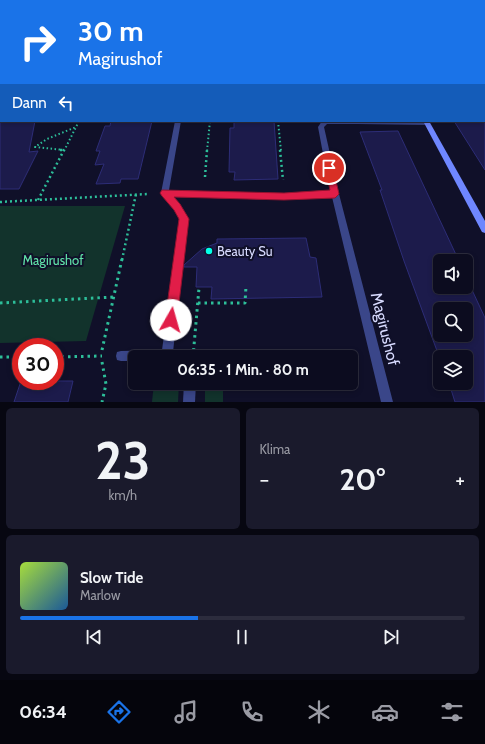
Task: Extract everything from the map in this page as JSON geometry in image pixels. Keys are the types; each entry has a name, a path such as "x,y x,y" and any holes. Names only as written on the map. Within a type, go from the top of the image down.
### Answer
{"main road":[{"path":"426,122 485,229"}],"street":[{"path":"165,193 178,122"},
{"name":"Magirushof","path":"388,402 335,194 321,127 325,122 426,122"},
{"path":"165,193 284,197 335,194"},
{"path":"165,193 177,207 184,219 170,350"},
{"path":"121,356 128,356"},
{"path":"189,402 190,390"}],"path":[{"path":"38,200 78,122"},
{"path":"278,122 284,197"},
{"path":"64,150 35,148 47,139 76,127"},
{"path":"0,202 165,193"},
{"path":"102,402 106,384 100,357 136,194"},
{"path":"198,303 245,303 246,286"},
{"path":"194,350 199,288"},
{"path":"0,303 114,297"},
{"path":"64,357 121,356"},
{"path":"0,357 12,357"}],"green space":[{"name":"Magirushof","path":"0,206 125,206 86,341 64,342 64,338 12,338 12,343 0,343"},
{"path":"153,390 179,390 178,402 152,402"},
{"path":"205,390 223,390 223,402 205,402"}],"building":[{"path":"0,122 35,122 29,152 38,151 19,189 0,189"},
{"path":"111,122 152,122 138,179 121,179 120,183 96,184 104,164 95,165 100,151 96,151 105,126 110,126"},
{"path":"234,122 274,122 278,179 234,180 235,172 229,172 230,128 234,128"},
{"path":"455,122 485,122 485,170"},
{"path":"398,131 456,254 433,254 433,294 473,294 473,292 485,318 485,402 455,402 451,390 473,390 473,350 437,350 434,342 473,342 473,302 433,302 433,340 404,261 380,190 382,190 360,132"},
{"path":"306,238 310,257 316,258 322,297 211,299 212,287 196,287 197,267 184,267 184,265 202,249 217,243 217,239"},
{"path":"64,381 73,381 68,402 14,402 18,390 64,390"}],"place":[{"name":"Beauty Su","path":"209,251"}],"route":[{"path":"171,320 184,219 177,207 165,193 284,197 335,194 329,168"}]}
